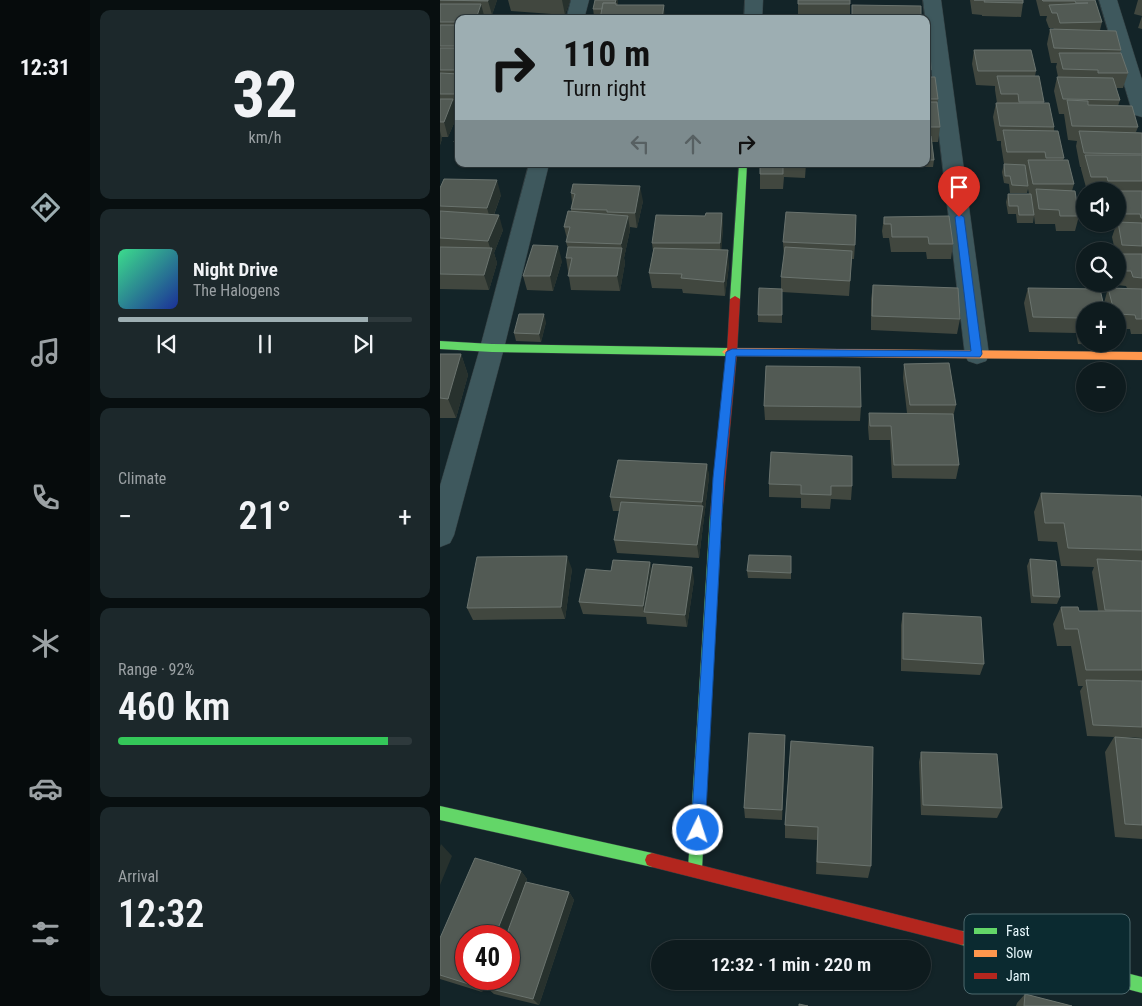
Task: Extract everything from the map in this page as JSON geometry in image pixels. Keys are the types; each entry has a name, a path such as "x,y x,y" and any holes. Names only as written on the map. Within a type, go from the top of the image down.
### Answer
{"street":[{"path":"576,15 580,0"},
{"path":"753,15 754,0"},
{"path":"932,0 977,354"},
{"path":"1108,0 1136,73 1142,111"},
{"path":"440,535 492,348 538,167"},
{"path":"695,869 718,478 732,352 744,167"},
{"path":"440,345 492,348 732,352 1142,356"},
{"path":"440,812 695,869 964,939"}],"building":[{"path":"440,0 488,0 488,1"},
{"path":"595,0 616,0 615,3 603,3 602,9 593,9"},
{"path":"798,0 850,0 850,4 798,4"},
{"path":"985,0 1023,0 1023,3 984,2"},
{"path":"1042,0 1095,0 1102,22 1060,23 1057,13 1052,13 1049,5 1088,3"},
{"path":"603,3 616,3 616,5 664,5 663,15 601,15"},
{"path":"440,4 481,4 477,15 455,15 455,22 440,22"},
{"path":"852,5 921,6 921,15 852,15"},
{"path":"440,25 455,25 455,46 440,46"},
{"path":"1050,29 1116,31 1121,50 1054,48"},
{"path":"440,48 455,48 455,70 440,70"},
{"path":"974,50 1031,50 1036,71 978,71"},
{"path":"1059,53 1121,53 1128,73 1098,73 1098,70 1063,69"},
{"path":"440,73 455,74 455,94 440,94"},
{"path":"997,76 1039,76 1044,102 1019,102 1018,94 1001,94"},
{"path":"930,77 935,77 938,99 930,99"},
{"path":"1057,77 1113,78 1120,100 1063,99"},
{"path":"440,99 453,99 444,122 440,122"},
{"path":"1067,100 1088,101 1088,105 1132,106 1138,127 1072,126"},
{"path":"930,102 937,102 940,127 930,127"},
{"path":"996,103 1049,103 1054,127 1000,126"},
{"path":"1003,130 1058,131 1064,158 1046,158 1045,152 1007,152"},
{"path":"1079,131 1142,133 1142,154 1084,153"},
{"path":"930,136 931,136 934,160 930,160"},
{"path":"1085,155 1142,155 1142,181 1108,181 1107,177 1091,177"},
{"path":"1028,160 1068,160 1074,184 1033,184"},
{"path":"1004,164 1025,165 1028,186 1012,185 1010,176 1005,176"},
{"path":"760,167 783,167 783,174 760,174"},
{"path":"444,179 497,180 487,208 440,206 440,188"},
{"path":"573,184 640,186 635,213 571,209 575,194 571,193"},
{"path":"1036,189 1075,191 1076,216 1060,216 1059,210 1039,209"},
{"path":"1126,191 1142,191 1142,218 1140,214 1126,214"},
{"path":"1008,194 1031,194 1034,215 1019,215 1018,206 1009,206"},
{"path":"440,211 499,215 488,241 440,238"},
{"path":"568,211 628,216 621,244 566,242 570,227 564,227"},
{"path":"786,212 856,215 855,245 783,242"},
{"path":"706,213 722,213 720,243 652,243 656,215 705,216"},
{"path":"949,216 953,244 929,244 928,237 892,237 891,224 884,224 884,217"},
{"path":"1126,222 1142,223 1142,246 1126,245 1126,242 1121,242 1120,232 1126,232"},
{"path":"533,245 558,246 550,276 523,276"},
{"path":"440,247 492,248 484,275 440,274"},
{"path":"568,247 622,248 617,276 568,276 572,258 566,258"},
{"path":"785,247 852,251 850,281 781,277"},
{"path":"654,248 728,250 724,282 681,278 682,274 649,273"},
{"path":"1126,254 1142,254 1142,278 1133,277 1131,271 1126,271"},
{"path":"873,285 958,288 960,319 872,316"},
{"path":"759,288 782,289 782,315 758,315"},
{"path":"1028,288 1076,289 1076,292 1101,292 1103,302 1076,302 1076,318 1033,317"},
{"path":"1126,289 1142,289 1142,319 1136,319 1135,315 1126,314 1126,302 1112,302 1109,292 1126,292"},
{"path":"519,314 544,314 539,334 514,333"},
{"path":"440,354 461,354 448,399 440,398"},
{"path":"949,363 956,405 910,405 904,364"},
{"path":"766,366 860,367 861,407 764,406"},
{"path":"869,413 953,414 959,465 894,465 891,426 870,426"},
{"path":"771,452 852,456 852,486 831,486 831,495 801,494 801,485 769,484"},
{"path":"618,460 707,464 702,502 610,497"},
{"path":"1041,493 1141,496 1142,550 1068,548 1064,523 1045,523"},
{"path":"621,502 703,506 697,545 614,540"},
{"path":"749,555 791,556 791,573 747,571"},
{"path":"567,556 561,607 467,608 477,557"},
{"path":"1030,559 1056,561 1060,597 1033,596"},
{"path":"1097,559 1142,561 1142,611 1105,610"},
{"path":"613,560 650,562 643,606 579,602 586,569 611,571"},
{"path":"653,564 692,567 685,615 644,612"},
{"path":"1061,607 1078,607 1079,611 1142,611 1142,670 1086,670 1078,629 1065,629"},
{"path":"903,613 981,617 984,664 903,659"},
{"path":"1086,680 1142,681 1142,727 1093,725"},
{"path":"749,733 785,735 782,810 744,808"},
{"path":"1115,737 1142,739 1142,825 1125,824"},
{"path":"791,741 873,747 871,866 817,862 818,827 785,825"},
{"path":"921,752 997,754 1002,808 923,805"},
{"path":"475,858 521,871 499,925 455,925 455,980 440,975 440,938"},
{"path":"526,882 569,892 533,999 495,990 520,990 520,925 510,925"},
{"path":"1025,994 1072,1006 1024,1006"}],"traffic: fast":[{"path":"735,299 743,167"},
{"path":"440,345 492,348 727,352"},
{"path":"695,869 716,515"},
{"path":"440,813 652,860"},
{"path":"1130,982 1142,985"}],"traffic: slow":[{"path":"727,352 1142,356"}],"traffic: jam":[{"path":"716,515 732,352 735,299"},
{"path":"652,860 962,938"}],"route":[{"path":"698,830 718,478 732,352 977,354 959,217"}]}
